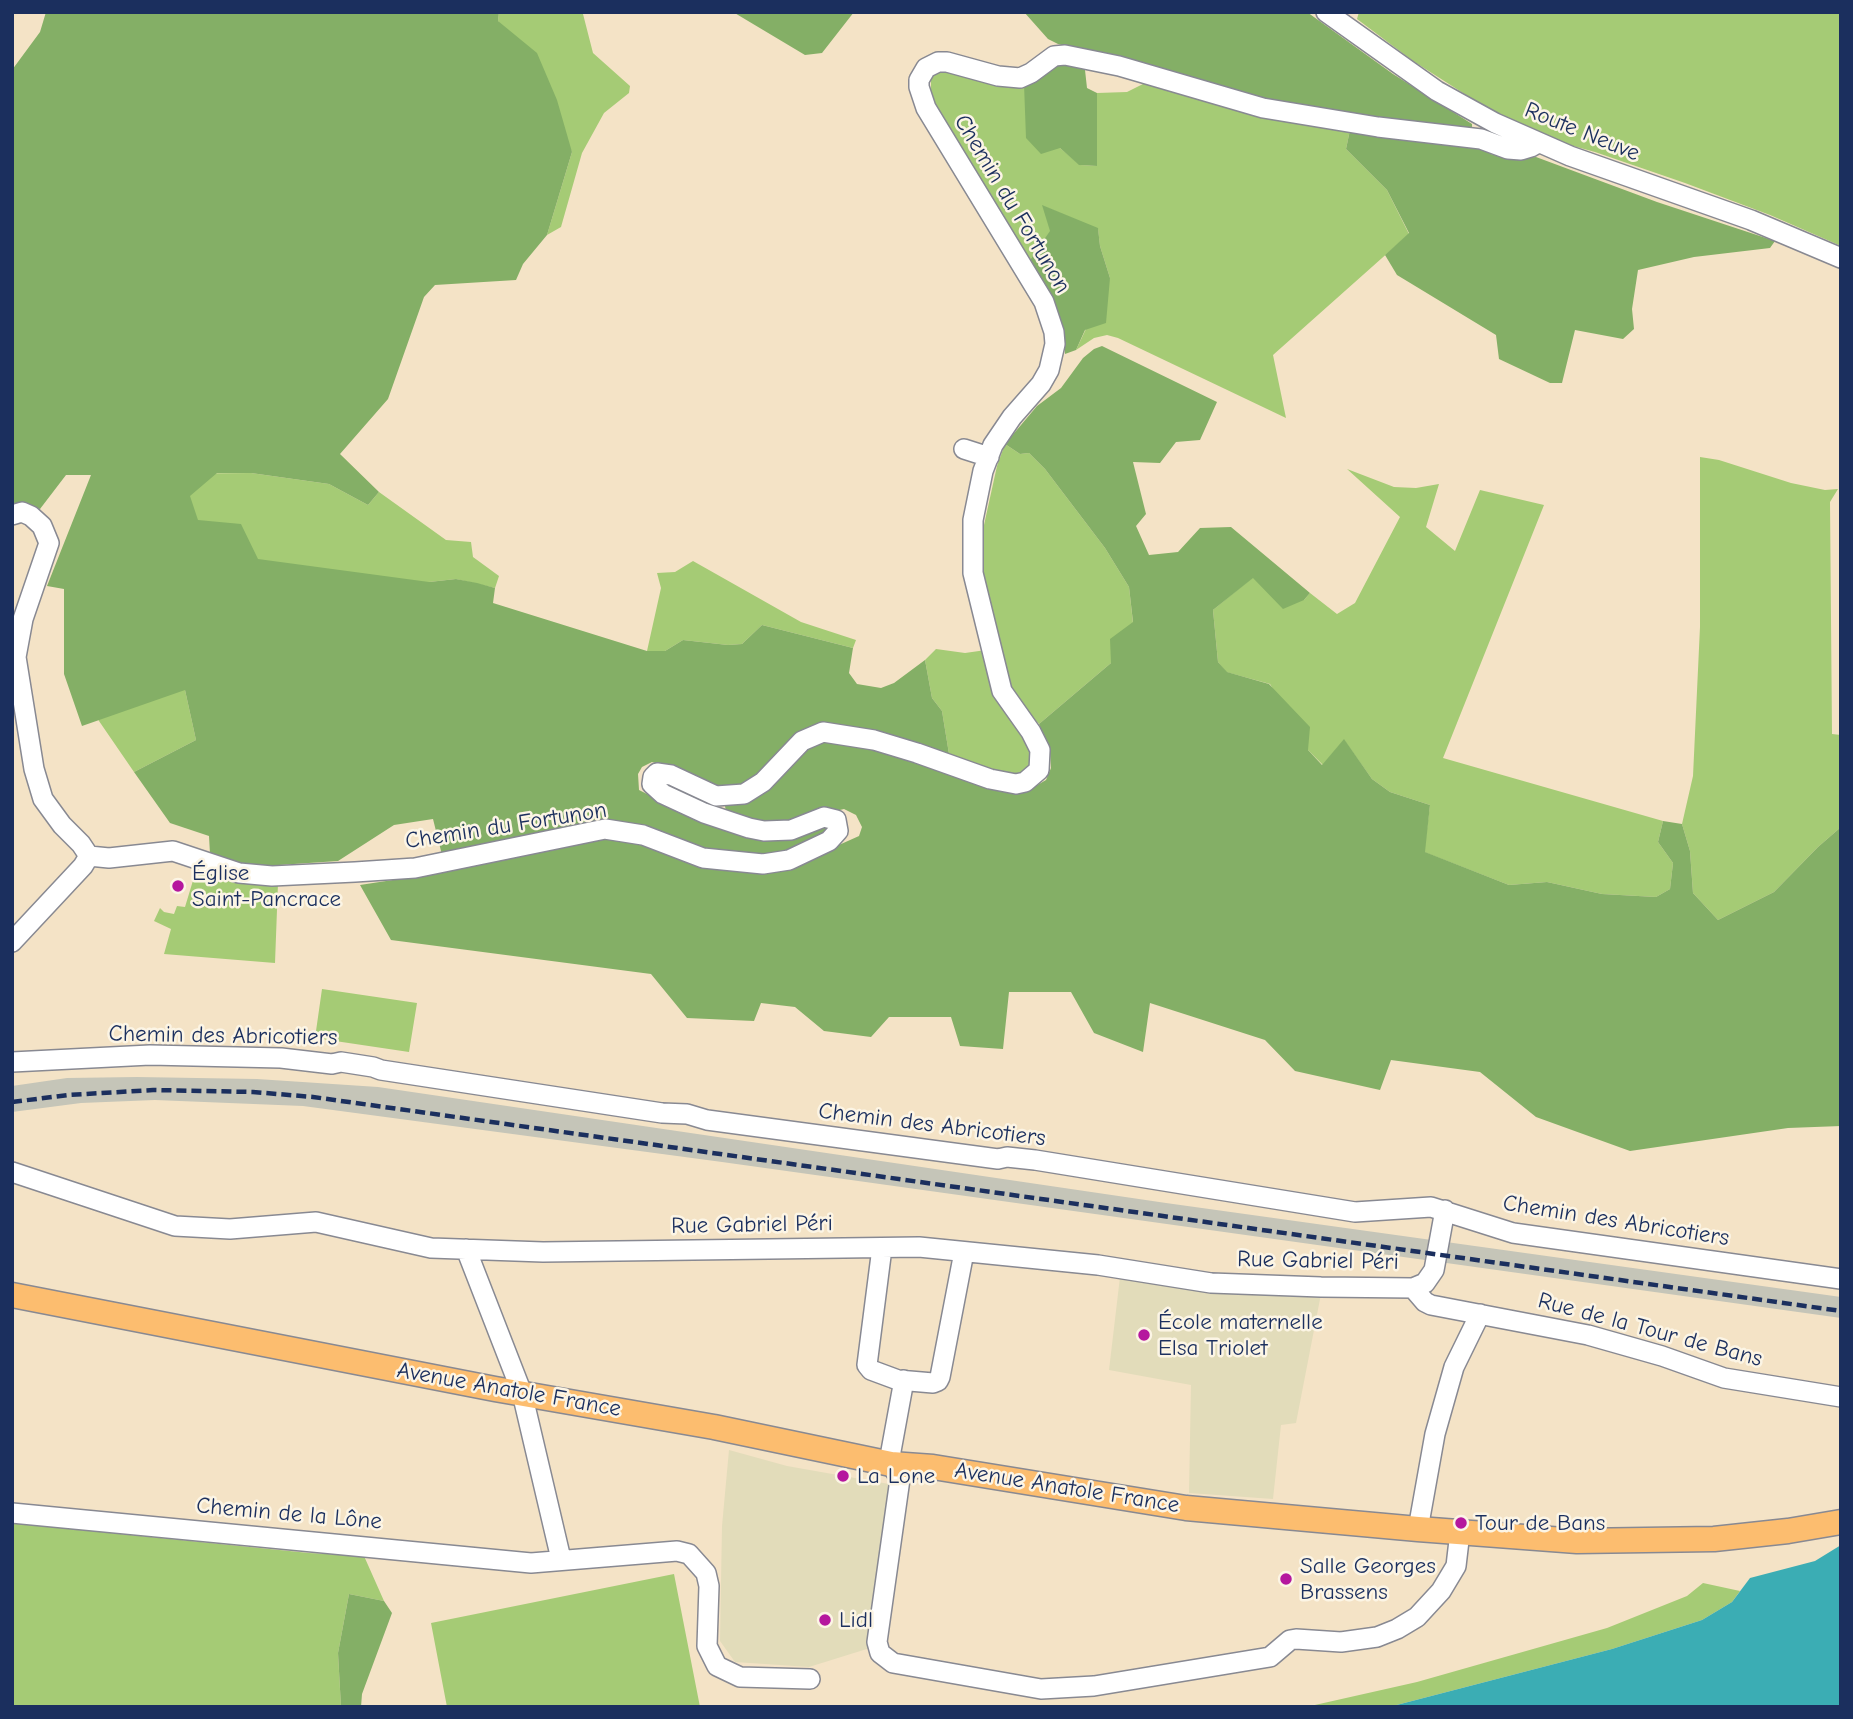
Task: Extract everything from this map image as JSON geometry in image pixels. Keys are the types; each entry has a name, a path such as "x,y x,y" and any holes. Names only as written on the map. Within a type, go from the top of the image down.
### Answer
{"main road":[{"name":"Avenue Anatole France","path":"12,1295 714,1427 891,1464 933,1467 1186,1508 1418,1530 1577,1541 1665,1541 1755,1535 1841,1522"}],"street":[{"name":"Route Neuve","path":"1326,12 1437,91 1495,123 1538,143 1751,220 1841,258"},
{"name":"Chemin du Fortunon","path":"89,856 109,858 173,851 239,873 272,876 415,868 605,829 643,835 703,858 763,864 789,860 830,841 838,831 836,820 824,817 796,829 776,831 749,828 704,813 663,794 652,784 653,777 657,773 671,775 716,796 744,794 763,782 802,741 823,732 874,740 990,779 1016,784 1025,782 1038,770 1040,750 1002,691 973,573 973,520 993,444 1049,370 1055,344 1054,332 1044,302 926,108 919,80 926,68 932,64 947,62 998,76 1020,78 1054,56 1065,55 1119,66 1263,107 1378,127 1482,139 1508,149 1521,150 1538,143"},
{"path":"964,449 989,457"},
{"path":"12,514 22,512 31,516 45,535 15,645 32,757 43,799 89,856 83,866 12,942"},
{"name":"Chemin des Abricotiers","path":"12,1062 150,1055 281,1058 332,1064 341,1062 662,1113 687,1114 707,1120 985,1157 1035,1160 1354,1212 1422,1207 1445,1210 1513,1233 1841,1279"},
{"name":"Rue Gabriel Péri","path":"12,1172 174,1226 230,1229 316,1222 420,1246 543,1252 919,1247 1098,1265 1210,1283 1321,1287 1413,1288 1429,1280 1434,1270 1445,1210"},
{"path":"882,1248 867,1365 876,1373 933,1383 940,1377 964,1252"},
{"path":"466,1249 522,1393 561,1559"},
{"name":"Rue de la Tour de Bans","path":"1413,1288 1424,1302 1431,1305 1588,1335 1662,1356 1734,1381 1841,1397"},
{"path":"1418,1530 1435,1434 1454,1367 1480,1314"},
{"path":"904,1380 891,1451 891,1464 900,1479 877,1642 880,1653 893,1663 1041,1689 1094,1686 1270,1657 1290,1640 1341,1642 1377,1637 1398,1629 1417,1617 1441,1591 1456,1566 1460,1532"},
{"name":"Chemin de la Lône","path":"12,1513 531,1563 677,1551 689,1554 706,1573 709,1586 707,1646 718,1666 740,1677 810,1679"}],"shaded area":[{"path":"67,1078 257,1079 378,1087 1166,1203 1841,1297 1841,1318 303,1106 155,1100 81,1103 12,1112 12,1086"},
{"path":"1120,1277 1321,1294 1296,1423 1281,1425 1273,1499 1189,1493 1191,1385 1109,1370"},
{"path":"729,1450 787,1466 889,1484 870,1648 809,1667 735,1662 720,1641 722,1526"}],"green space":[{"path":"46,12 499,12 498,21 537,53 557,100 572,152 547,235 523,264 516,280 435,285 424,297 388,399 340,454 379,492 368,505 329,484 251,473 217,473 190,496 198,520 241,524 258,559 429,582 456,579 477,583 495,588 493,603 647,651 665,651 683,640 742,644 762,625 853,648 849,673 857,684 881,688 894,683 925,660 932,698 942,711 949,754 848,727 828,725 755,781 725,791 652,762 642,767 638,774 639,790 667,804 762,839 791,840 821,825 827,828 825,834 781,853 755,858 728,855 684,844 632,826 443,859 433,819 394,825 338,861 250,867 210,854 209,836 170,823 134,772 196,740 185,690 82,726 64,674 64,589 47,586 91,475 66,475 40,509 31,507 12,510 12,70 40,32"},
{"path":"499,12 583,14 593,53 630,86 629,93 604,113 582,153 561,227 547,235 572,152 498,21"},
{"path":"733,12 854,12 822,53 805,55"},
{"path":"1024,12 1307,12 1393,74 1472,124 1472,131 1292,106 1058,44 1048,39"},
{"path":"1359,12 1841,12 1841,246 1770,215 1685,183 1548,139 1488,109 1413,61 1357,19"},
{"path":"1062,60 1084,61 1087,88 1097,93 1097,166 1079,165 1060,148 1041,154 1026,138 1024,84"},
{"path":"948,71 1010,87 1024,84 1060,148 1080,165 1097,166 1097,93 1127,92 1147,82 1350,130 1346,149 1387,190 1409,234 1273,355 1286,418 1118,338 1107,335 1094,338 1076,350 1110,278 1100,246 1098,229 1043,206 1051,231 1030,260 931,97 931,77 938,72"},
{"path":"1350,130 1481,147 1491,154 1507,159 1536,157 1657,202 1775,241 1770,248 1694,257 1638,270 1632,309 1634,329 1623,339 1575,330 1562,383 1550,383 1499,359 1496,335 1397,275 1385,255 1409,233 1387,190 1346,149"},
{"path":"1042,205 1098,228 1100,246 1110,278 1106,323 1085,330 1076,350 1065,354 1063,327 1058,312 1030,260 1050,231"},
{"path":"1102,346 1217,402 1200,440 1176,442 1160,463 1133,462 1146,514 1136,526 1149,555 1178,552 1200,528 1231,527 1310,593 1304,600 1283,609 1253,578 1213,610 1218,662 1227,672 1269,684 1310,727 1308,750 1322,765 1344,739 1372,779 1390,792 1430,805 1425,852 1509,885 1547,882 1602,894 1656,897 1670,889 1673,863 1658,842 1663,821 1682,824 1690,851 1693,893 1718,920 1774,892 1841,827 1841,1126 1788,1128 1630,1151 1536,1117 1480,1072 1391,1060 1380,1090 1295,1071 1265,1040 1150,1003 1143,1052 1094,1033 1071,992 1009,992 1003,1049 960,1046 951,1017 889,1017 871,1037 824,1031 795,1007 761,1003 754,1021 687,1018 651,974 391,940 360,885 445,872 598,838 619,838 792,866 859,836 862,827 856,815 844,809 773,826 727,817 725,806 752,799 795,756 816,741 851,742 1027,791 1046,780 1051,768 1050,753 1039,724 1111,663 1110,639 1133,622 1129,587 1105,548 1045,469 1029,453 1020,454 1005,444 1037,406 1061,388 1083,358"},
{"path":"1005,444 1020,454 1029,453 1045,469 1105,548 1129,587 1133,623 1111,663 1039,724 1012,696 985,583 981,550 984,525 997,466"},
{"path":"1700,457 1719,460 1791,483 1825,490 1838,489 1830,502 1832,734 1841,735 1841,827 1774,892 1718,920 1693,893 1690,851 1682,824 1693,776 1700,627"},
{"path":"1347,469 1394,487 1416,488 1439,484 1426,527 1455,551 1480,490 1544,505 1443,758 1663,821 1658,842 1673,863 1670,889 1656,897 1602,894 1547,882 1509,885 1424,852 1430,805 1390,792 1372,779 1344,740 1323,765 1308,750 1270,684 1226,672 1218,662 1213,610 1253,577 1304,600 1310,593 1337,614 1355,603 1400,517"},
{"path":"251,473 329,484 368,505 379,492 446,540 471,542 473,557 499,576 495,588 456,579 429,582 185,690 196,740 134,772 99,721 76,676 126,474"},
{"path":"693,561 801,622 856,640 853,648 762,625 742,644 683,640 665,651 647,651 661,588 657,573 675,572"},
{"path":"936,649 965,653 986,650 1027,737 1033,764 1019,775 994,771 949,754 942,711 932,698 925,660"},
{"path":"198,864 250,884 278,883 275,963 164,954 171,929 154,921 160,908 164,912 174,914 177,906 185,907"},
{"path":"322,989 417,1003 409,1052 315,1038"},
{"path":"12,1523 309,1553 364,1556 384,1601 349,1594 338,1653 341,1707 12,1707"},
{"path":"674,1574 700,1707 447,1707 431,1623"},
{"path":"1703,1583 1740,1591 1732,1602 1702,1620 1612,1649 1389,1707 1306,1707 1417,1682 1607,1628 1687,1596"},
{"path":"349,1594 384,1601 392,1613 362,1694 361,1707 341,1707 338,1653"}],"water":[{"path":"1841,1545 1841,1707 1389,1707 1612,1649 1702,1620 1732,1602 1750,1578 1815,1561"}],"railway":[{"path":"12,1102 68,1095 153,1090 253,1092 313,1097 1841,1311"}],"place":[{"name":"Église Saint-Pancrace","path":"178,886"},
{"name":"École maternelle Elsa Triolet","path":"1144,1335"},
{"name":"La Lone","path":"843,1476"},
{"name":"Tour de Bans","path":"1461,1523"},
{"name":"Salle Georges Brassens","path":"1286,1579"},
{"name":"Lidl","path":"825,1620"}]}
